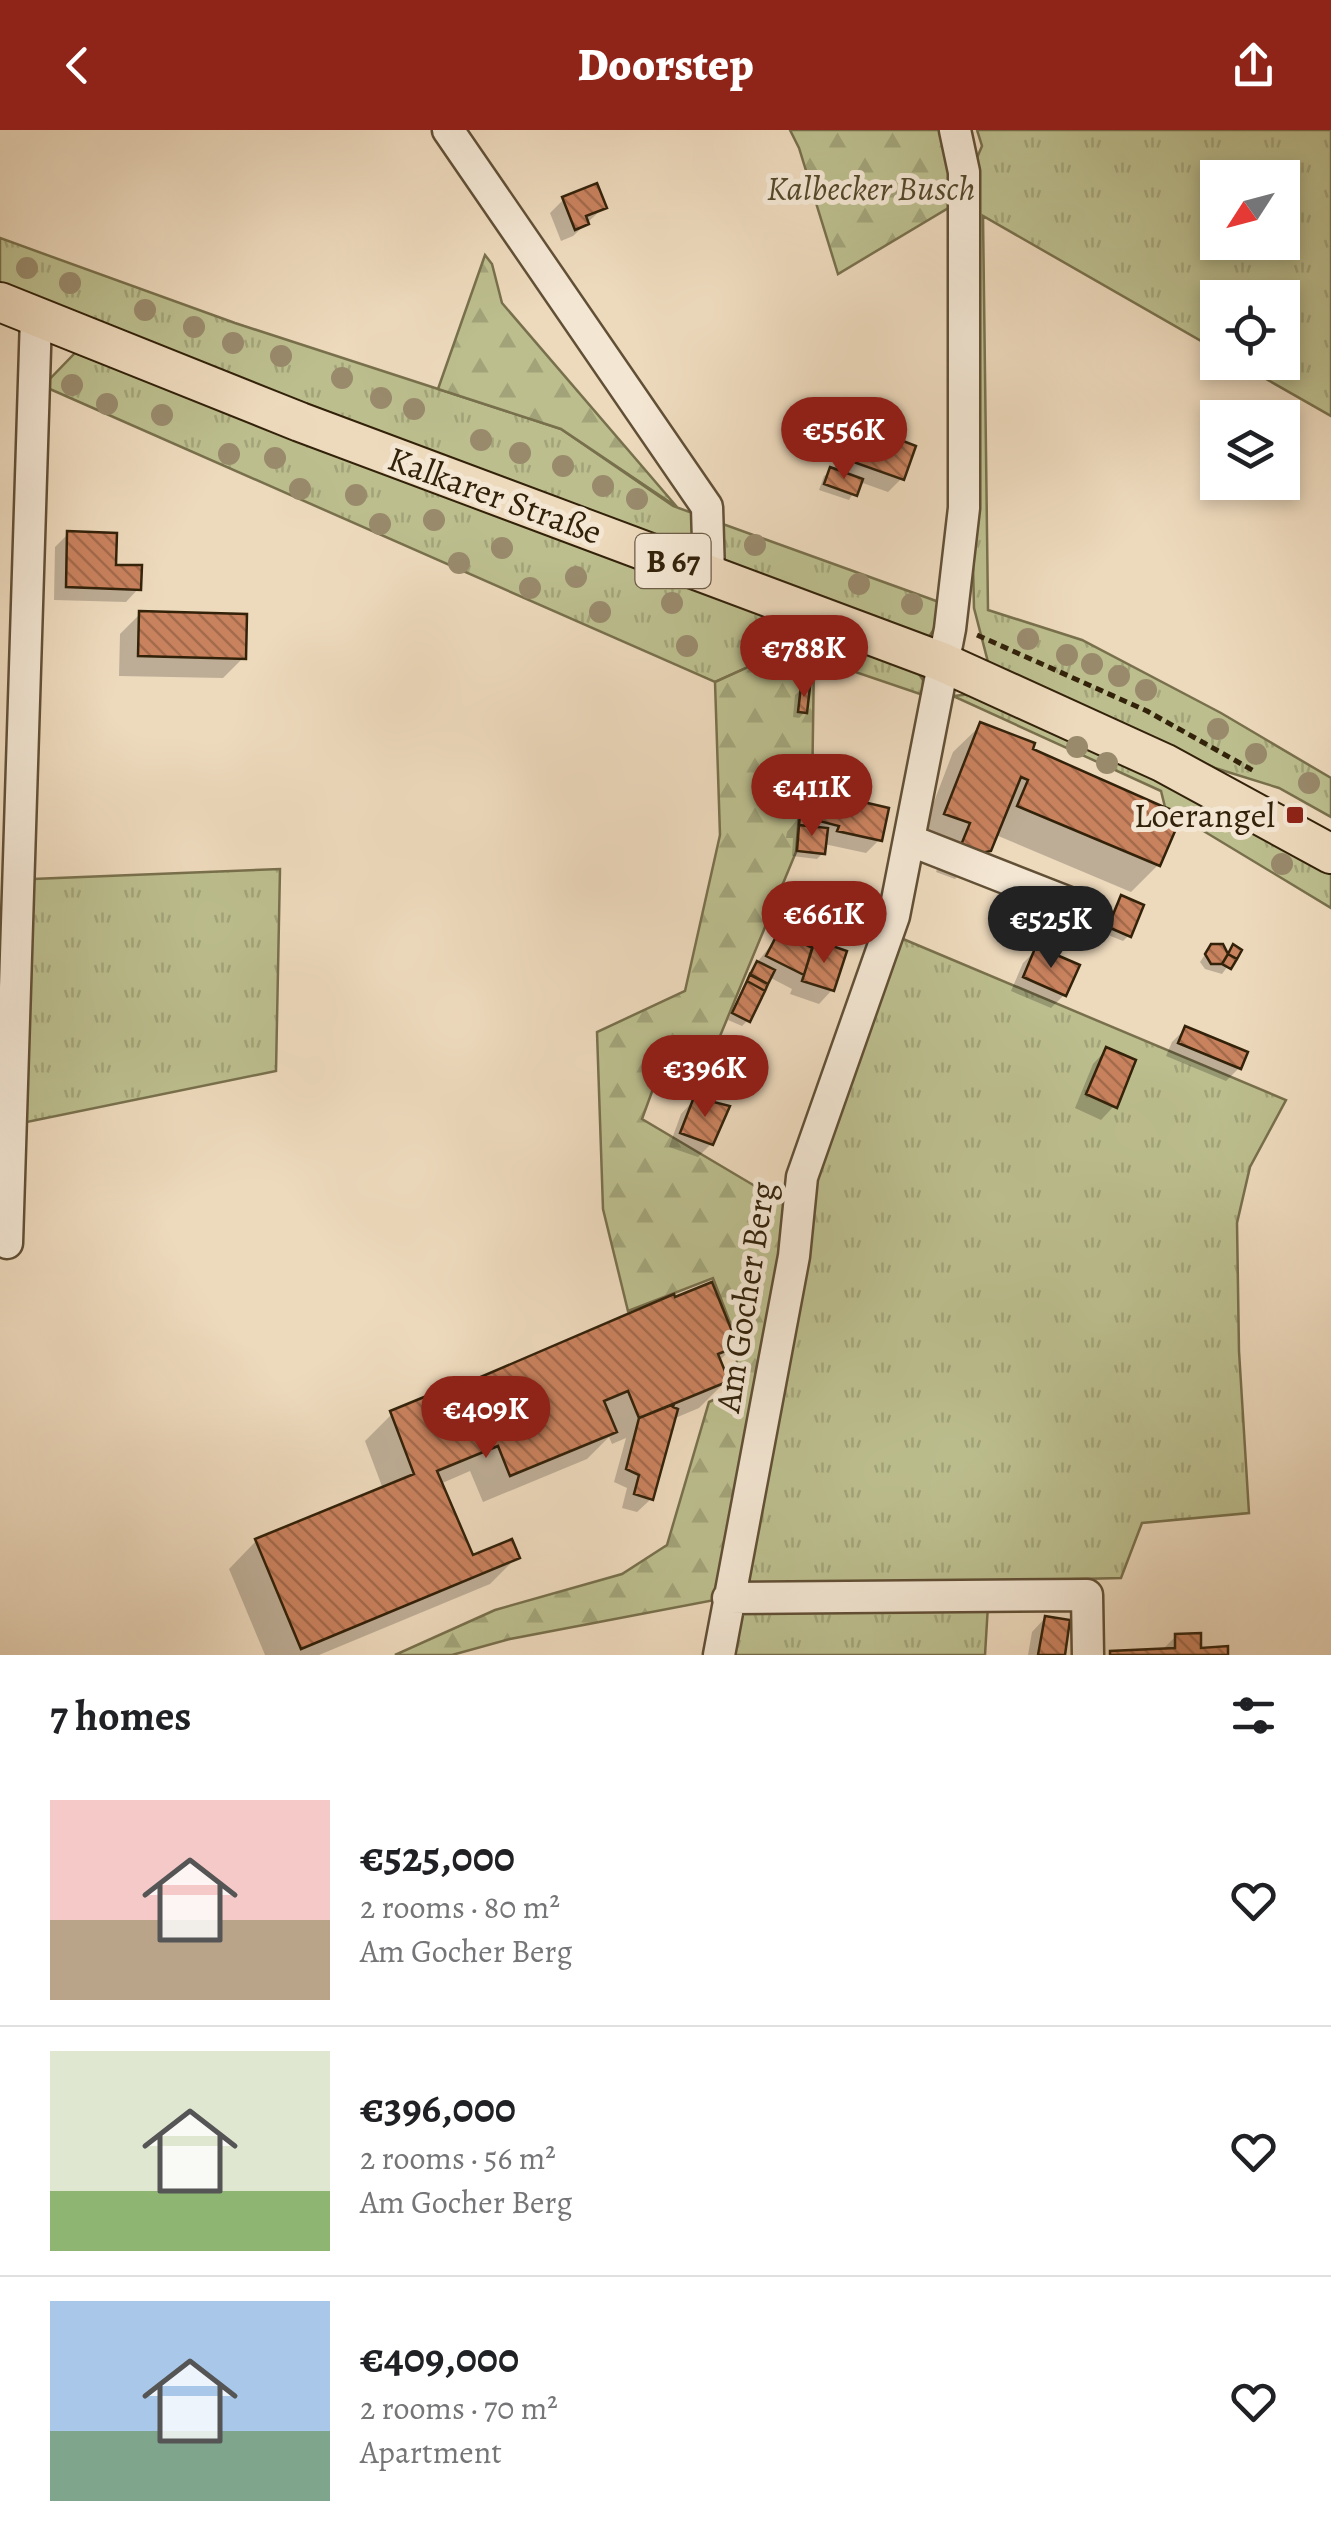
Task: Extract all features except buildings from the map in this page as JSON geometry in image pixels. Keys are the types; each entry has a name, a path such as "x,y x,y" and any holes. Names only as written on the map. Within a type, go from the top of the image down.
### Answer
{"main road":[{"name":"Kalkarer Straße","path":"0,302 300,422 942,662 1164,763 1331,854"}],"street":[{"path":"448,130 708,506 709,575"},
{"name":"Am Gocher Berg","path":"719,1655 794,1256 802,1177 894,916 950,629 964,508 964,172 956,130"},
{"path":"7,1244 36,316"},
{"path":"908,840 1077,906"},
{"path":"728,1598 1087,1595 1088,1655"}],"green space":[{"name":"Kalbecker Busch","path":"790,130 943,130 948,150 950,207 838,274"},
{"path":"977,130 1331,130 1331,416 1268,380 1300,380 1300,280 1200,280 1200,340 983,216 988,610 1082,640 1221,713 1331,778 1331,817 1279,788 1215,768 988,662 974,608 968,349 971,172 982,146"},
{"path":"0,238 235,323 561,429 673,506 950,606 928,638 278,393 0,284"},
{"path":"485,255 492,264 502,303 677,507 561,429 438,389"},
{"path":"75,353 916,670 923,680 923,695 788,649 715,682 43,386"},
{"path":"788,649 814,659 812,797 808,816 799,815 796,852 706,1070 665,1056 642,1119 787,1205 785,1252 720,1599 510,1639 452,1655 395,1655 495,1610 622,1574 667,1545 709,1402 733,1391 739,1346 713,1278 628,1311 603,1209 597,1032 685,991 720,835 715,682"},
{"path":"972,694 1161,779 1310,859 1331,874 1331,908 1182,818 1183,814 1165,807 1161,791 953,696"},
{"path":"280,869 276,1071 22,1123 33,879"},
{"path":"896,936 1286,1100 1250,1167 1237,1223 1239,1351 1249,1513 1142,1523 1121,1578 738,1587 813,1175"},
{"path":"988,1605 985,1655 725,1655 734,1607"}],"place":[{"name":"Loerangel","path":"1295,815"}]}
